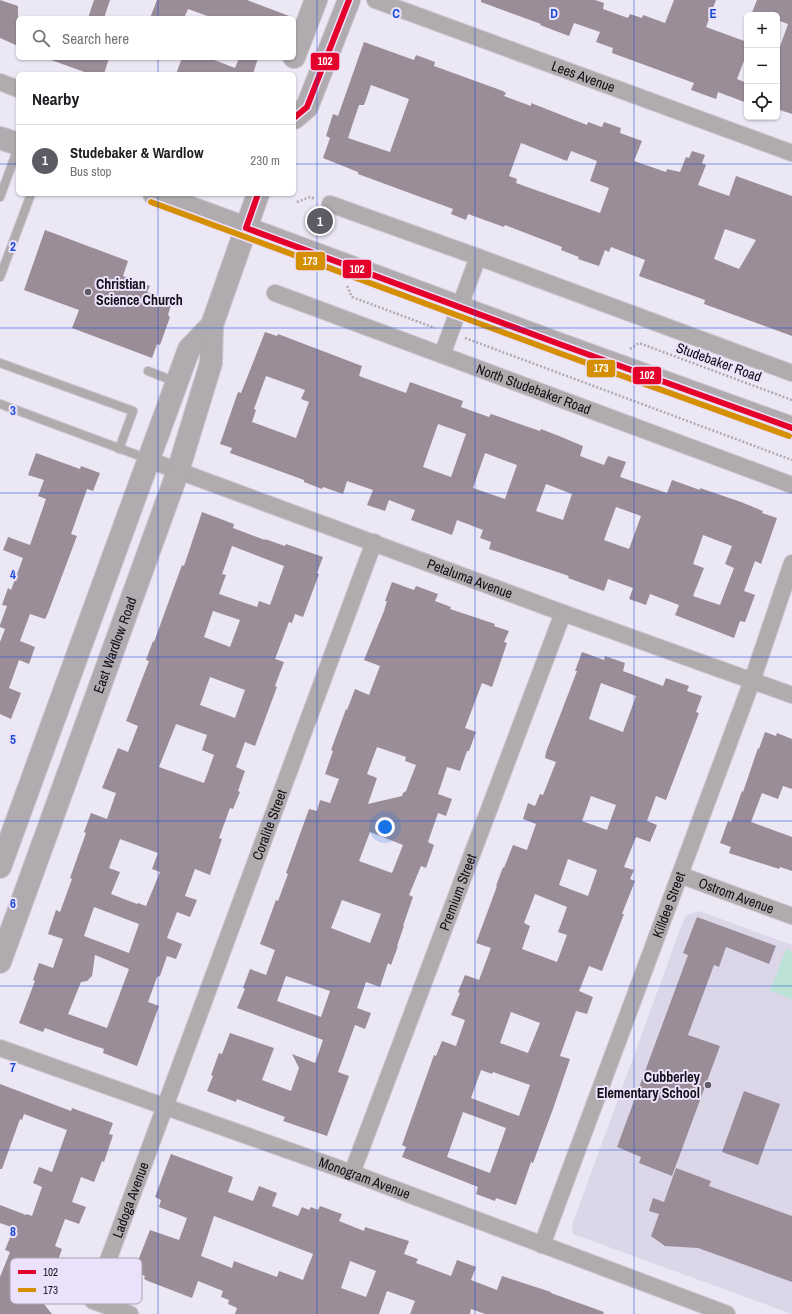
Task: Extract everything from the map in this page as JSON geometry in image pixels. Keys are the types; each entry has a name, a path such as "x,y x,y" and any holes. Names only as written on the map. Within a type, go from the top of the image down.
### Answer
{"main road":[{"path":"296,53 316,0"},
{"path":"296,116 307,107 349,0"},
{"path":"289,72 293,60"},
{"path":"0,138 16,143"},
{"path":"159,196 375,275 459,308 792,428"},
{"name":"East Wardlow Road","path":"0,962 178,471 211,363 212,325 257,196"},
{"name":"East Wardlow Road","path":"0,867 189,349 212,325"}],"street":[{"name":"Lees Avenue","path":"375,0 792,153"},
{"path":"0,82 16,87"},
{"path":"330,204 792,373"},
{"path":"442,355 478,257"},
{"name":"North Studebaker Road","path":"275,293 792,485"},
{"name":"Petaluma Avenue","path":"148,460 374,542 563,613 792,695"},
{"name":"Coralite Street","path":"165,1107 374,542"},
{"name":"Killdee Street","path":"542,1245 752,681 792,563"},
{"name":"Premium Street","path":"352,1172 563,613"},
{"name":"Ostrom Avenue","path":"680,875 792,916"},
{"name":"Monogram Avenue","path":"0,1048 352,1172 727,1314"},
{"name":"Ladoga Avenue","path":"109,1258 165,1107"},
{"name":"Ladoga Avenue","path":"102,1304 130,1314"}],"lane":[{"path":"0,197 16,153"},
{"path":"0,277 30,196"},
{"path":"0,363 133,411 119,449"},
{"path":"148,371 177,382"},
{"path":"0,404 148,460"}],"path":[{"path":"352,297 792,460"},
{"name":"Studebaker Road","path":"639,343 792,400"}],"shaded area":[{"name":"Cubberley Elementary School","path":"699,911 792,945 792,1314 573,1234 572,1225 685,916"}],"green space":[{"path":"786,949 792,952 792,999 770,991"}],"building":[{"path":"0,0 18,6 18,16 16,16 16,45 0,38"},
{"path":"94,0 110,0 105,16 89,16"},
{"path":"157,0 247,0 289,16 207,16 188,9 185,16 151,16"},
{"path":"481,0 595,0 604,3 603,9 628,18 630,14 642,18 643,15 665,23 674,0 716,0 706,27 744,41 744,61 737,79 744,82 744,102 718,92 716,99 691,90 694,83 612,53 613,48 596,42 600,32 574,23 569,36 481,2"},
{"path":"757,0 792,0 792,114 780,110 780,47 788,24 780,21 780,12 752,12"},
{"path":"364,42 414,60 416,55 435,62 434,66 503,91 506,93 504,96 531,106 531,103 587,125 588,122 602,127 604,122 621,128 620,133 642,141 634,161 666,172 667,169 680,172 686,157 689,158 692,151 705,155 702,163 706,165 698,185 729,196 736,176 792,196 792,336 704,304 705,300 639,276 645,260 611,247 609,252 605,250 599,266 578,259 579,257 561,250 562,247 505,225 504,227 468,214 466,220 451,214 453,209 358,174 358,172 323,158 330,138 326,136 333,114 338,116","holes":["371,85 409,99 390,152 348,138 359,105 364,105","521,143 567,161 571,151 597,161 590,181 609,188 600,213 516,183 517,179 509,176","725,229 756,240 739,269 714,259"]},
{"path":"51,60 108,60 105,72 84,72"},
{"path":"181,60 214,60 235,68 238,60 257,60 254,72 177,72"},
{"name":"Christian Science Church","path":"45,230 128,261 123,276 150,286 147,292 172,302 168,315 170,317 160,345 157,344 152,358 72,328 79,310 24,290"},
{"path":"265,332 277,336 278,334 362,366 359,376 406,393 410,382 463,401 461,407 489,417 491,414 540,431 541,429 583,446 580,456 604,465 608,456 626,462 620,477 667,493 672,480 700,490 700,488 763,511 762,513 777,518 761,564 755,561 744,591 755,595 745,622 740,621 734,638 675,615 679,605 650,594 646,605 629,599 633,588 608,579 604,591 568,578 569,576 489,549 491,542 480,538 483,530 457,520 452,535 411,520 415,510 389,500 385,511 367,505 373,490 347,481 343,494 323,487 322,489 304,482 304,480 230,453 232,448 220,444 238,392 241,393","holes":["266,376 305,390 301,399 309,402 296,438 252,422 256,410 254,409","438,424 466,434 451,477 423,467","485,453 517,465 505,499 473,488","546,484 572,494 563,520 536,511","616,507 641,516 629,549 604,540","703,535 732,546 725,564 734,568 720,605 693,596 704,568 693,564"]},
{"path":"36,453 80,469 81,466 100,473 93,491 87,489 71,534 77,536 48,613 45,619 30,614 20,641 35,647 29,664 19,660 9,688 21,693 11,719 0,714 0,642 5,629 0,627 0,625 7,606 2,605 8,588 11,590 23,558 3,550 8,537 30,545 46,499 38,496 44,480 28,475"},
{"path":"202,512 234,524 233,528 265,540 285,546 286,544 323,557 317,573 319,574 303,617 295,614 292,623 289,622 275,659 284,662 275,686 277,687 255,746 245,742 236,767 245,771 238,791 240,792 233,809 230,808 219,838 222,839 210,875 195,869 185,896 197,900 190,917 177,912 167,938 182,944 176,959 167,956 160,976 157,977 148,1002 159,1006 137,1066 103,1053 104,1049 45,1028 43,1032 19,1023 35,981 33,980 39,963 53,968 63,939 48,934 56,910 60,912 72,879 70,878 86,833 84,832 91,813 107,819 116,793 102,788 118,748 128,752 138,726 126,721 149,661 146,660 153,641 154,642 182,565 184,566","holes":["232,546 284,566 270,605 259,601 257,607 219,594 226,575 222,574","213,611 240,620 230,647 204,637","210,677 245,690 235,718 200,705","176,724 207,735 202,750 214,755 204,783 159,767","120,839 158,853 152,869 160,872 146,906 111,894 120,872 109,868","94,907 139,924 129,953 84,936","95,955 129,969 107,1028 68,1014 81,982 87,981 92,976"]},
{"path":"392,582 414,590 416,586 438,594 435,601 451,607 450,609 495,624 494,626 509,631 504,642 507,643 492,687 482,683 465,728 476,732 460,771 447,767 438,794 452,799 446,816 438,813 428,842 434,845 426,868 421,866 409,895 413,897 391,965 388,963 380,987 366,982 357,1008 371,1013 365,1029 355,1025 338,1072 349,1076 327,1136 283,1121 285,1117 237,1099 236,1102 207,1091 213,1076 211,1075 219,1053 222,1054 230,1033 274,1048 262,1080 291,1091 299,1068 292,1054 315,1063 323,1040 237,1008 245,989 243,988 250,969 266,975 275,950 260,944 276,900 278,901 288,874 286,873 309,809 317,811 320,800 330,803 339,779 325,774 333,751 331,750 355,689 369,695 380,666 364,660 384,611 387,601 385,601","holes":["377,747 406,757 405,761 416,765 406,791 402,796 368,804 377,778 367,774","370,832 403,845 392,873 359,861","342,900 381,914 370,943 331,928","286,976 330,991 321,1017 277,1001"]},
{"path":"582,652 604,660 605,656 625,663 623,671 663,686 666,678 689,686 687,691 702,696 696,712 699,713 666,800 656,796 647,821 657,825 650,842 636,837 624,867 634,870 630,879 635,881 602,971 589,966 579,991 593,997 587,1014 576,1011 560,1056 570,1059 553,1109 533,1163 531,1162 516,1205 496,1198 495,1201 476,1194 478,1187 402,1157 406,1147 402,1145 434,1055 436,1056 442,1041 456,1046 465,1020 451,1015 460,993 458,992 465,975 479,980 491,948 476,943 503,867 504,868 513,845 527,850 536,824 523,819 528,803 535,806 540,794 543,795 556,762 545,758 546,752 577,671 575,671","holes":["601,683 636,696 623,732 589,719","591,796 616,805 607,830 582,821","568,859 597,870 588,896 559,885","535,894 567,907 558,932 567,935 557,962 522,949 530,926 524,923","511,1012 540,1023 528,1053 500,1043","481,1070 492,1074 493,1072 530,1085 519,1116 471,1098","463,1112 506,1128 490,1173 447,1157"]},
{"path":"765,732 776,736 777,733 792,739 792,789 783,786 778,799 762,793 751,822 792,837 792,871 780,867 779,869 729,853 731,847 720,843 728,821 731,822"},
{"path":"697,917 776,946 769,964 726,947 719,967 714,965 688,1035 720,1046 672,1176 639,1163 641,1157 617,1147 688,955 683,953"},
{"path":"0,1084 71,1111 72,1108 113,1123 109,1134 113,1135 104,1162 102,1161 94,1182 81,1177 72,1202 86,1207 79,1224 65,1219 55,1246 62,1249 59,1258 10,1258 10,1304 44,1304 52,1314 0,1314 0,1277 10,1252 5,1250 14,1228 0,1223 0,1205 32,1216 42,1187 33,1183 39,1167 52,1172 67,1130 24,1114 22,1120 20,1119 2,1169 0,1169"},
{"path":"744,1091 780,1104 758,1165 722,1152"},
{"path":"171,1154 233,1177 228,1192 253,1201 259,1186 277,1193 272,1206 298,1216 302,1207 309,1210 311,1207 318,1210 320,1206 342,1214 339,1221 364,1231 365,1227 409,1241 404,1254 418,1259 416,1263 451,1276 457,1260 476,1267 471,1280 497,1290 502,1276 551,1292 604,1312 603,1314 485,1314 471,1309 470,1314 410,1314 415,1301 387,1291 379,1314 235,1314 237,1308 228,1304 229,1300 221,1297 223,1291 198,1281 192,1298 144,1279 145,1276 142,1275 142,1258 139,1258 150,1230 179,1240 187,1218 159,1207 161,1200 155,1197","holes":["214,1216 313,1254 303,1280 279,1271 277,1277 234,1261 232,1268 201,1256","350,1261 376,1271 366,1297 341,1288"]},
{"path":"676,1168 711,1181 709,1186 792,1216 792,1282 698,1248 665,1246 651,1236 659,1214 649,1211 653,1198 664,1202"}],"transit line":[{"name":"102","path":"296,116 307,107 349,0"},
{"name":"102","path":"257,196 246,228 792,428"},
{"name":"173","path":"151,202 559,353 789,436"}],"place":[{"name":"Studebaker & Wardlow","path":"320,221"},
{"name":"Christian Science Church","path":"88,292"},
{"name":"Cubberley Elementary School","path":"708,1085"}]}
